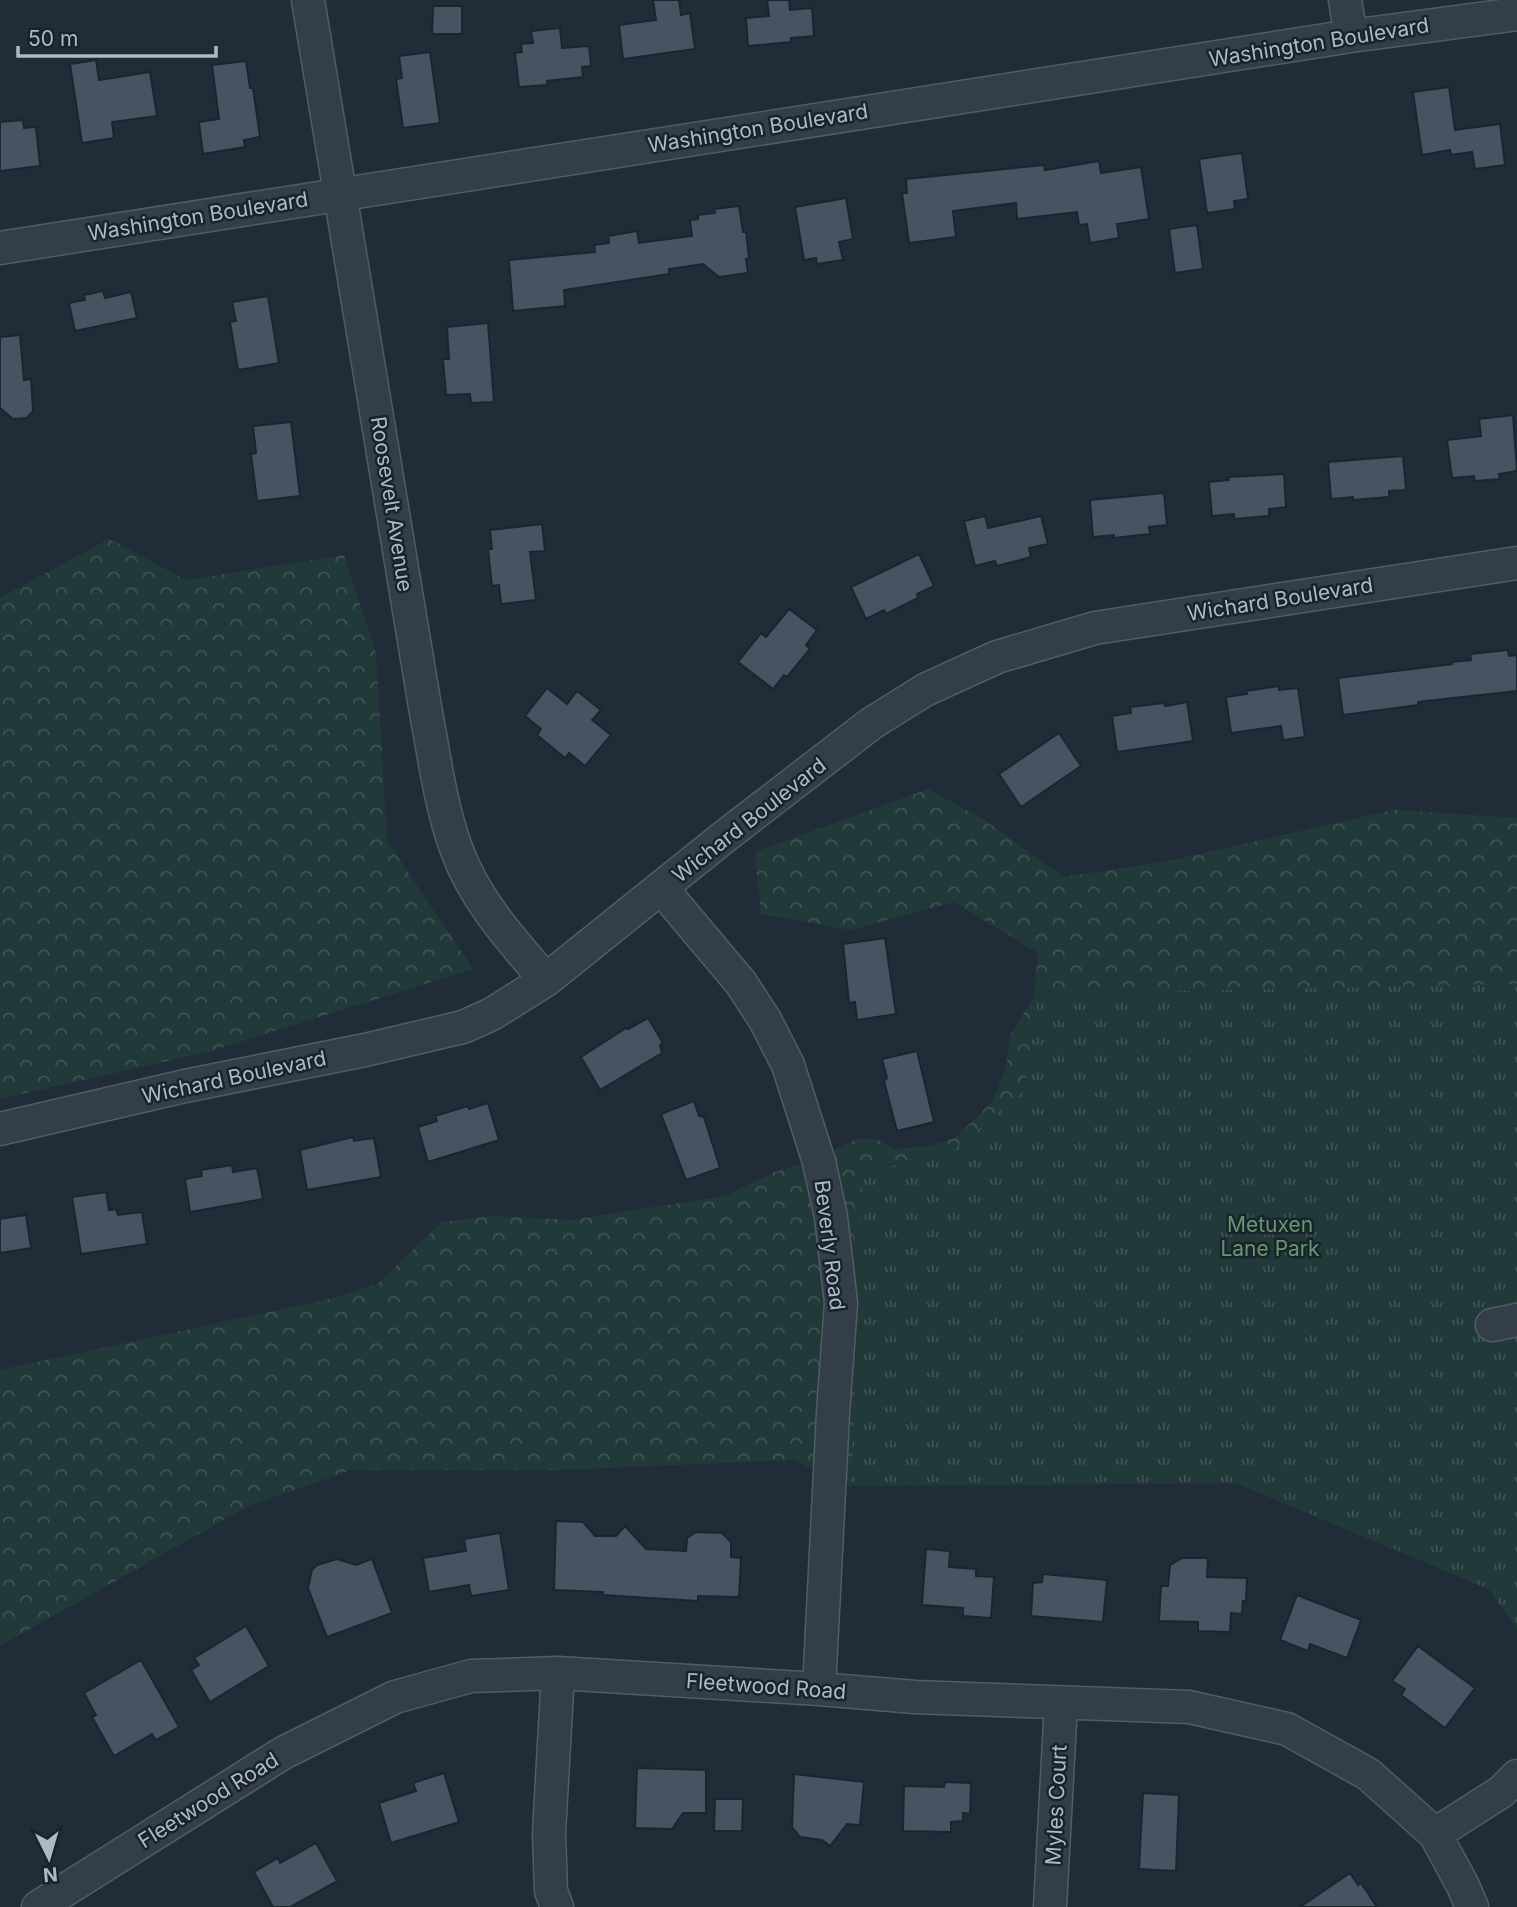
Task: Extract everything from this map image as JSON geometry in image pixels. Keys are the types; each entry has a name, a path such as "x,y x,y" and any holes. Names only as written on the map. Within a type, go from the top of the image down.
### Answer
{"street":[{"name":"Roosevelt Avenue","path":"308,0 425,707 456,848 471,881 501,928 546,979"},
{"path":"1345,0 1351,36"},
{"name":"Washington Boulevard","path":"0,248 1351,36 1517,13"},
{"name":"Wichard Boulevard","path":"0,1129 185,1086 365,1051 463,1027 492,1014 546,979 872,723 925,690 997,657 1095,628 1517,562"},
{"name":"Beverly Road","path":"662,889 741,983 765,1020 788,1065 816,1150 831,1217 841,1303 819,1689"},
{"path":"556,1907 551,1891 549,1833 558,1673"},
{"name":"Fleetwood Road","path":"37,1907 283,1753 395,1697 471,1675 558,1673 915,1697 1189,1707 1287,1729 1368,1774 1435,1834 1472,1907"},
{"name":"Myles Court","path":"1050,1907 1061,1703"},
{"path":"1435,1834 1500,1792 1517,1776"}],"green space":[{"path":"109,539 186,580 344,555 376,653 387,841 473,969 211,1051 0,1099 0,598"},
{"path":"928,789 986,821 1063,877 1164,862 1393,810 1517,818 1517,1629 1489,1589 1236,1483 851,1486 794,1460 558,1470 351,1470 248,1506 0,1646 0,1370 339,1297 378,1283 442,1222 492,1216 571,1220 725,1196 775,1172 808,1162 857,1139 877,1139 893,1149 930,1146 955,1138 992,1102 1006,1069 1010,1035 1034,997 1038,953 954,902 851,930 761,914 755,852"},
{"name":"Metuxen Lane Park","path":"1517,984 1517,1629 1489,1589 1236,1483 851,1486 863,1174 955,1149 1025,1090 1036,994"}],"building":[{"path":"653,0 679,0 681,15 690,13 695,49 623,59 619,25 656,20"},
{"path":"767,0 789,0 790,10 812,8 814,36 791,38 791,42 748,46 746,18 769,16"},
{"path":"433,6 462,6 462,34 432,34"},
{"path":"560,28 562,48 589,46 591,66 582,67 583,77 547,81 547,85 519,87 515,53 522,52 521,44 533,43 531,31"},
{"path":"430,52 440,123 403,128 396,79 402,78 399,56"},
{"path":"96,60 99,80 150,72 157,116 112,122 114,138 82,143 70,64"},
{"path":"246,61 260,137 244,140 245,147 203,154 199,122 219,119 212,65"},
{"path":"1449,87 1455,130 1500,124 1505,165 1475,169 1472,152 1451,155 1450,150 1422,155 1413,92"},
{"path":"23,120 24,128 36,127 40,166 0,171 0,122"},
{"path":"1242,153 1248,199 1234,201 1235,209 1207,213 1199,159"},
{"path":"1099,161 1101,173 1141,167 1149,219 1117,224 1119,238 1090,243 1087,224 1079,225 1077,212 1017,219 1016,203 953,211 956,237 909,243 902,193 907,193 906,179 1044,165 1045,170"},
{"path":"846,198 853,239 839,242 843,260 817,264 816,258 804,260 795,207"},
{"path":"739,206 743,232 746,232 748,273 719,277 703,264 669,269 669,274 564,290 565,306 513,311 509,260 595,252 594,245 609,243 608,236 637,231 639,243 692,236 690,220 698,219 698,215 715,213 714,209"},
{"path":"1197,225 1203,269 1175,273 1169,229"},
{"path":"103,291 105,298 131,292 137,318 75,331 69,303 85,300 84,295"},
{"path":"268,296 279,363 238,370 230,322 236,321 232,302"},
{"path":"488,323 494,402 471,403 470,394 446,395 443,359 449,359 447,327"},
{"path":"20,335 24,380 31,379 33,411 27,418 13,419 0,408 0,337"},
{"path":"1513,415 1517,471 1499,474 1500,479 1475,481 1474,476 1452,478 1447,440 1481,436 1479,419"},
{"path":"291,422 300,496 257,501 251,454 256,453 253,426"},
{"path":"1403,456 1406,490 1389,491 1389,497 1331,499 1328,462"},
{"path":"1284,474 1286,507 1269,509 1269,516 1234,519 1234,514 1212,516 1209,482 1229,480 1228,477"},
{"path":"1164,493 1167,525 1149,527 1150,534 1114,538 1114,535 1093,537 1090,500"},
{"path":"985,516 988,528 1041,516 1048,544 1029,548 1031,557 997,566 995,561 975,566 964,521"},
{"path":"542,524 545,551 530,552 536,600 501,604 499,585 492,586 488,549 492,549 490,530"},
{"path":"919,554 934,586 917,594 918,598 886,614 884,610 866,619 851,587"},
{"path":"789,609 817,630 806,645 810,649 787,677 784,675 773,689 738,662 761,633 766,637"},
{"path":"1508,650 1509,656 1517,655 1517,691 1418,702 1418,705 1343,715 1338,678 1452,664 1471,660 1470,654"},
{"path":"1279,686 1279,690 1298,688 1305,737 1283,740 1281,726 1231,733 1226,697"},
{"path":"547,688 567,704 577,691 601,710 592,720 611,735 585,766 569,753 565,758 537,735 541,729 525,716"},
{"path":"1187,702 1193,741 1117,752 1112,716 1131,713 1130,707"},
{"path":"1059,733 1081,766 1021,807 999,774"},
{"path":"885,938 896,1014 857,1020 855,1002 849,1003 843,944"},
{"path":"648,1018 663,1043 660,1045 662,1053 600,1090 581,1057 626,1028"},
{"path":"917,1051 934,1122 897,1131 884,1081 887,1078 882,1059"},
{"path":"694,1101 699,1116 704,1117 720,1168 686,1180 661,1114"},
{"path":"488,1103 499,1140 428,1162 418,1127 437,1121 435,1116"},
{"path":"353,1137 354,1141 374,1138 381,1177 307,1190 300,1150"},
{"path":"232,1165 233,1172 257,1168 263,1199 190,1212 185,1179 202,1176 201,1170"},
{"path":"106,1192 109,1210 116,1209 118,1215 142,1212 147,1244 81,1254 72,1197"},
{"path":"26,1215 31,1248 0,1253 0,1219"},
{"path":"556,1521 583,1522 595,1536 616,1536 625,1526 646,1549 686,1551 687,1538 696,1532 722,1533 731,1542 731,1557 741,1558 739,1597 698,1596 698,1601 554,1590"},
{"path":"500,1533 509,1590 471,1596 469,1585 429,1592 423,1558 466,1551 464,1539"},
{"path":"926,1549 950,1551 949,1567 976,1569 976,1576 994,1577 991,1618 963,1616 963,1608 922,1605"},
{"path":"1182,1558 1208,1558 1207,1577 1247,1578 1246,1601 1243,1601 1242,1614 1231,1613 1230,1632 1198,1631 1198,1622 1159,1621 1161,1586 1168,1586 1170,1565"},
{"path":"337,1559 356,1565 372,1559 392,1613 327,1637 308,1588 312,1570 317,1565"},
{"path":"1043,1574 1107,1580 1103,1622 1031,1616 1033,1583 1042,1582"},
{"path":"1297,1595 1361,1620 1347,1658 1310,1644 1308,1651 1280,1640"},
{"path":"246,1626 269,1666 210,1702 191,1670 199,1665 194,1658"},
{"path":"1418,1646 1475,1688 1445,1728 1401,1695 1405,1689 1392,1681"},
{"path":"141,1660 179,1727 156,1740 152,1734 114,1756 92,1717 96,1715 84,1693"},
{"path":"637,1768 706,1770 706,1813 683,1813 672,1829 635,1828"},
{"path":"444,1773 459,1822 391,1843 379,1803 416,1791 413,1783"},
{"path":"794,1774 864,1782 860,1825 847,1824 830,1846 822,1840 800,1837 792,1827"},
{"path":"945,1782 971,1783 970,1814 963,1813 963,1821 951,1822 951,1832 903,1831 904,1786 944,1787"},
{"path":"1143,1793 1179,1795 1176,1871 1139,1869"},
{"path":"715,1799 743,1799 742,1831 714,1831"},
{"path":"316,1843 337,1881 290,1907 273,1907 254,1872 278,1858 280,1863"},
{"path":"1350,1873 1358,1885 1361,1883 1377,1907 1300,1907"}]}
